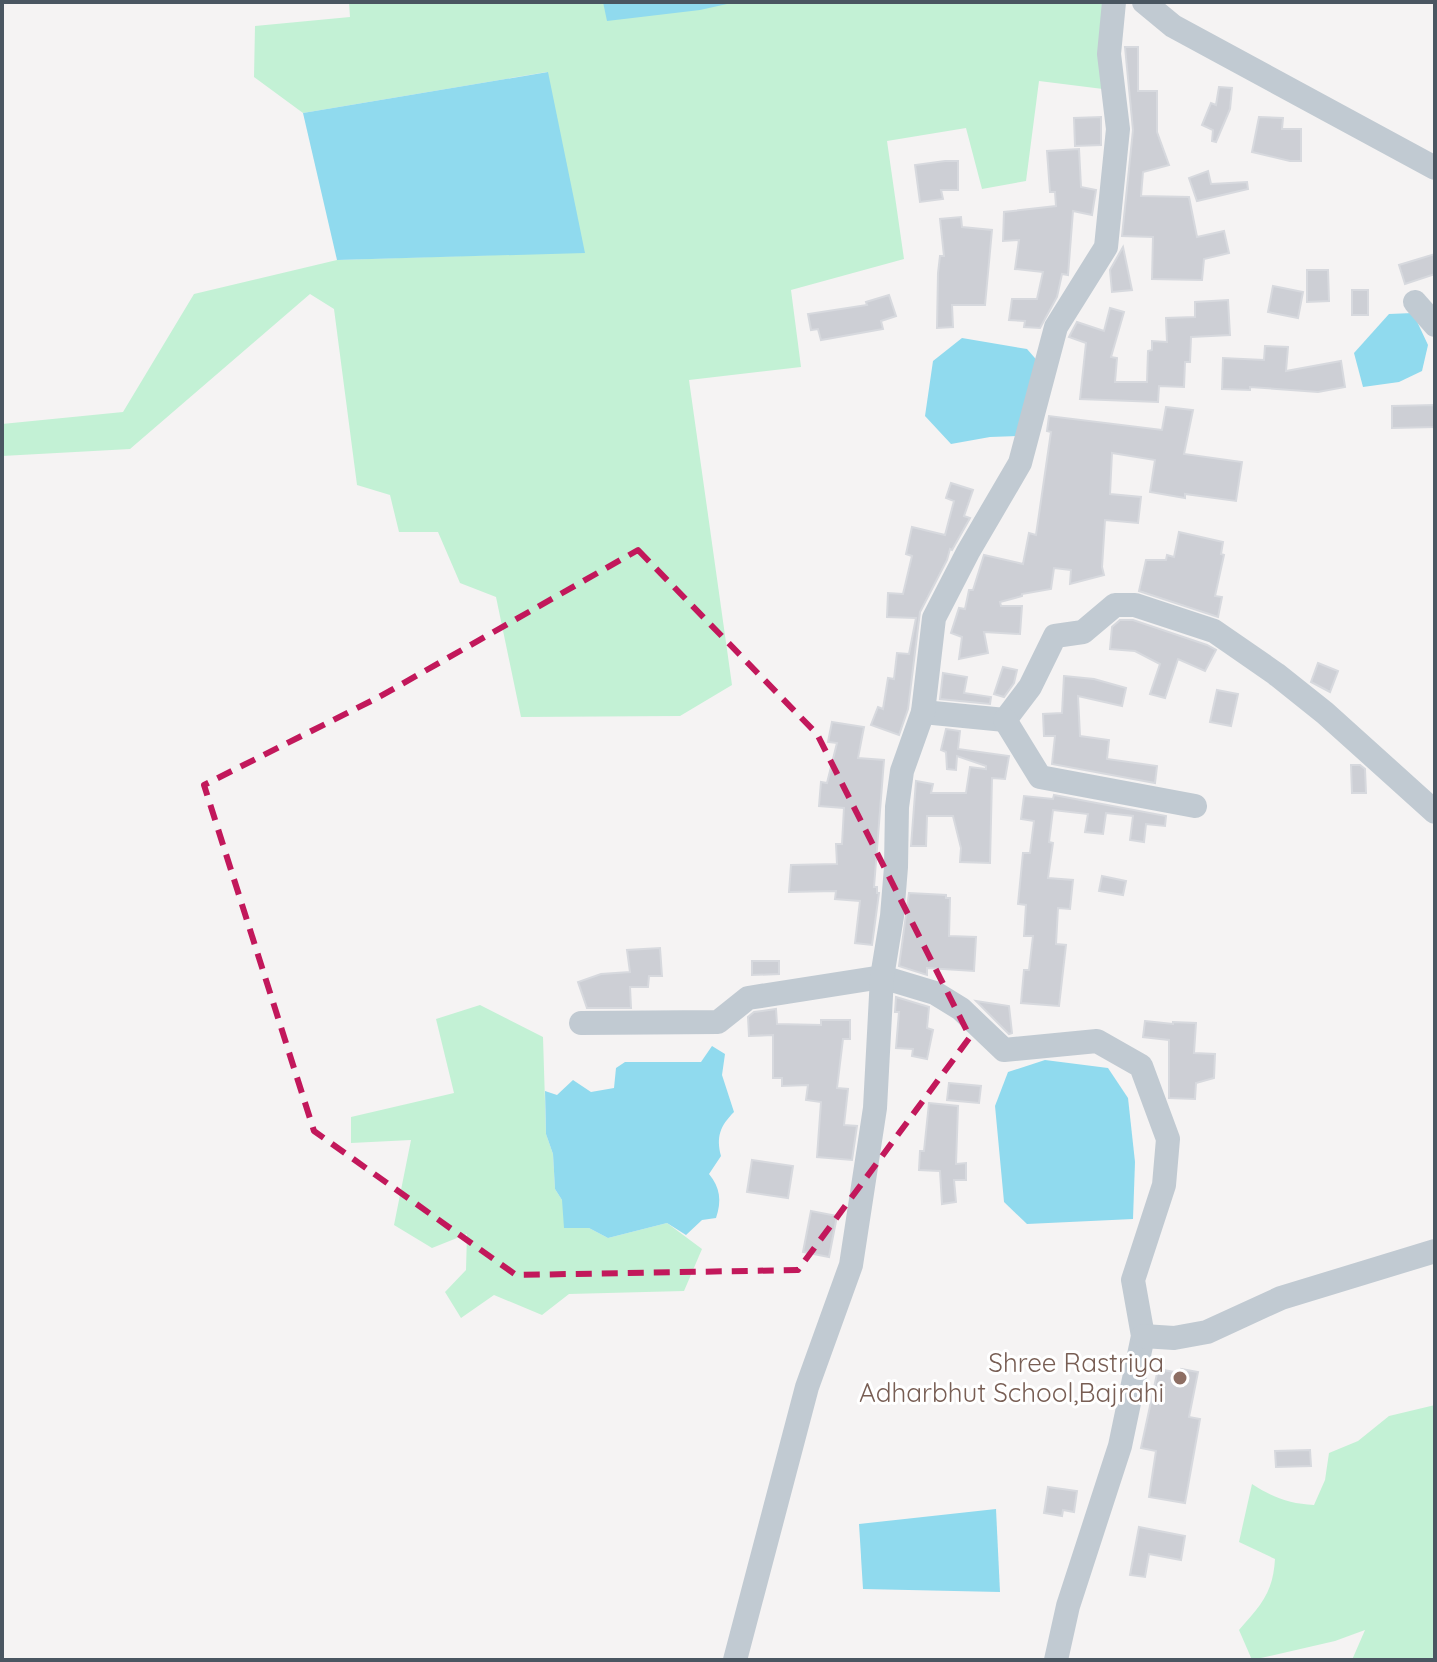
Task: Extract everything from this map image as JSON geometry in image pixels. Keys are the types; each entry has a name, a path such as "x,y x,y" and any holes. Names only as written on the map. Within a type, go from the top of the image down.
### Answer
{"street":[{"path":"735,1660 807,1387 851,1265 875,1108 882,977 892,916 897,807 902,771 923,712 934,618 1020,463 1056,327 1106,247 1118,129 1109,54 1114,2"},
{"path":"1144,2 1173,26 1435,168"},
{"path":"1415,302 1435,325"},
{"path":"1005,720 1030,687 1055,636 1083,632 1115,605 1135,605 1214,631 1241,648 1368,749 1410,792 1435,812"},
{"path":"923,712 1005,720"},
{"path":"1005,720 1040,777 1195,806"},
{"path":"581,1023 718,1022 748,998 882,977 935,993 961,1009 1004,1050 1097,1041 1141,1066 1168,1139 1164,1185 1133,1280 1143,1336 1120,1446 1068,1606 1056,1660"},
{"path":"1143,1336 1174,1338 1207,1332 1281,1298 1435,1251"}],"highlighted area":[{"path":"638,550 817,734 970,1037 798,1270 516,1275 314,1131 204,785 379,697"}],"green space":[{"path":"349,2 1104,2 1103,89 1039,81 1026,181 982,189 966,128 887,141 904,259 791,290 801,367 689,380 732,685 680,716 521,717 496,597 460,583 438,532 399,532 390,495 357,485 334,309 310,294 130,449 2,456 2,424 123,412 194,294 337,260 584,252 547,72 303,113 254,77 255,26 350,17"},
{"path":"480,1005 543,1037 546,1134 553,1154 555,1189 562,1200 589,1228 608,1238 667,1223 702,1249 684,1291 569,1294 542,1315 494,1295 461,1318 445,1292 466,1270 467,1234 432,1248 394,1225 411,1140 351,1143 351,1117 454,1093 436,1019"},
{"path":"1435,1405 1435,1660 1352,1660 1365,1630 1335,1641 1252,1660 1239,1630 1264,1598 1272,1581 1275,1559 1239,1542 1252,1484 1281,1499 1314,1505 1325,1480 1329,1453 1358,1441 1389,1416"}],"water":[{"path":"603,2 736,2 700,10 607,21"},
{"path":"548,72 585,253 337,260 303,113"},
{"path":"1413,313 1428,345 1422,371 1399,382 1363,387 1354,353 1389,314"},
{"path":"962,338 1027,349 1041,365 1021,436 990,437 951,444 925,416 933,361"},
{"path":"712,1046 725,1054 722,1075 734,1112 720,1132 721,1156 709,1174 719,1194 716,1218 702,1220 686,1235 667,1223 608,1238 589,1228 564,1228 562,1200 555,1189 553,1154 546,1134 545,1091 557,1095 573,1080 591,1092 614,1088 616,1068 625,1062 701,1062"},
{"path":"1045,1060 1108,1068 1128,1098 1135,1162 1133,1219 1027,1224 1004,1202 995,1106 1008,1072"},
{"path":"996,1509 1000,1592 863,1589 859,1524"}],"building":[{"path":"1125,47 1138,47 1138,91 1157,91 1157,132 1169,165 1143,172 1141,196 1189,197 1197,237 1224,231 1229,253 1204,259 1202,280 1152,279 1153,237 1122,236 1133,130"},
{"path":"1219,87 1232,88 1230,109 1216,142 1212,141 1213,130 1202,125 1211,103 1216,105"},
{"path":"1101,117 1101,145 1075,146 1074,118"},
{"path":"1259,117 1283,118 1282,129 1301,129 1301,161 1252,152"},
{"path":"1079,149 1081,187 1096,190 1092,215 1073,211 1068,275 1062,274 1057,297 1040,328 1024,327 1025,321 1009,320 1012,299 1037,299 1043,272 1015,269 1019,240 1003,241 1004,212 1056,206 1055,192 1050,192 1047,151"},
{"path":"958,161 958,190 941,190 943,199 920,202 915,165"},
{"path":"1208,171 1211,184 1247,182 1248,189 1197,201 1189,178"},
{"path":"961,217 962,227 992,230 985,305 952,305 953,327 937,328 938,273 940,256 944,256 940,219"},
{"path":"1123,247 1132,290 1112,292 1110,270"},
{"path":"1435,254 1435,274 1405,284 1399,265"},
{"path":"1307,270 1328,270 1329,301 1307,302"},
{"path":"1273,286 1303,292 1298,318 1268,312"},
{"path":"1352,290 1368,290 1368,315 1352,315"},
{"path":"889,295 896,316 881,321 883,329 821,340 818,329 811,330 808,314 867,305 866,302"},
{"path":"1228,300 1230,335 1191,337 1190,362 1185,362 1184,387 1159,386 1158,402 1080,399 1086,343 1069,337 1077,322 1104,331 1110,308 1124,312 1111,357 1117,358 1115,382 1147,382 1148,351 1152,350 1152,341 1167,342 1166,318 1195,317 1195,302"},
{"path":"1265,346 1288,347 1286,371 1341,361 1345,387 1318,392 1250,387 1250,390 1222,389 1223,358 1264,360"},
{"path":"1435,405 1435,427 1392,428 1392,406"},
{"path":"1166,407 1193,410 1184,454 1242,462 1236,501 1150,492 1155,460 1112,453 1110,494 1141,497 1138,523 1105,520 1104,575 1070,584 1071,570 1054,568 1051,589 1000,602 1001,606 1022,606 1020,634 984,632 988,653 959,659 962,637 951,633 959,608 965,609 969,590 973,590 984,555 1023,564 1029,533 1036,535 1051,432 1047,431 1049,416 1162,430"},
{"path":"951,483 973,490 964,516 970,518 950,549 920,612 908,709 899,735 871,725 878,707 883,709 888,678 894,679 897,653 909,654 916,618 887,617 888,593 903,594 912,556 906,554 912,527 945,535 954,501 946,498"},
{"path":"1179,532 1223,542 1221,554 1224,555 1215,596 1222,597 1218,617 1139,591 1146,560 1166,560 1167,555 1174,557"},
{"path":"1120,620 1133,620 1216,650 1205,671 1178,659 1165,698 1150,694 1160,664 1135,651 1110,649 1112,627"},
{"path":"1318,663 1338,671 1330,692 1311,682"},
{"path":"1003,667 1017,670 1014,683 1004,697 994,694"},
{"path":"943,673 967,677 964,693 991,697 990,704 940,699"},
{"path":"1064,676 1094,679 1126,688 1122,706 1078,696 1080,736 1109,740 1107,759 1157,766 1155,783 1052,764 1055,736 1044,736 1043,714 1062,713"},
{"path":"1217,690 1238,694 1231,726 1210,722"},
{"path":"832,722 864,727 858,758 884,760 874,887 879,893 872,945 855,943 860,901 835,899 836,891 789,892 791,865 837,864 836,844 842,844 844,808 819,806 821,782 827,783 837,743 828,742"},
{"path":"946,729 960,731 958,749 1009,756 1005,779 992,778 990,863 960,862 961,848 953,816 927,816 926,846 911,846 916,781 933,784 931,793 966,793 970,767 986,769 986,766 957,756 956,770 947,769 946,752 941,750"},
{"path":"1351,765 1360,765 1365,769 1366,793 1352,793"},
{"path":"1054,795 1166,816 1165,826 1146,824 1144,842 1130,840 1133,816 1106,813 1103,834 1085,832 1088,814 1053,810 1049,842 1053,843 1048,878 1073,880 1070,909 1058,908 1056,944 1066,945 1059,1006 1021,1003 1024,970 1029,970 1033,936 1024,936 1026,905 1018,904 1023,853 1030,853 1034,821 1021,819 1024,796 1053,799"},
{"path":"1102,876 1126,881 1123,895 1099,891"},
{"path":"909,893 946,895 950,898 949,936 976,937 974,971 927,968 927,975 899,966"},
{"path":"660,948 662,976 649,976 648,987 630,987 631,1008 587,1008 578,982 601,974 630,972 627,950"},
{"path":"752,961 779,961 779,974 752,975"},
{"path":"896,997 929,1007 927,1028 933,1030 927,1059 912,1056 913,1049 896,1048 899,1012 895,1012"},
{"path":"976,1001 1009,1006 1012,1033 1009,1034"},
{"path":"776,1009 777,1024 821,1025 821,1020 850,1020 850,1039 843,1039 837,1088 848,1089 844,1125 857,1126 852,1160 817,1157 821,1102 806,1100 808,1085 782,1086 782,1078 773,1078 773,1035 749,1036 748,1017 754,1012"},
{"path":"1145,1021 1196,1023 1194,1053 1215,1054 1214,1078 1196,1083 1195,1099 1169,1098 1169,1040 1143,1037"},
{"path":"949,1083 981,1086 979,1103 947,1100"},
{"path":"929,1103 958,1106 956,1164 966,1163 966,1180 954,1180 956,1202 942,1204 940,1171 919,1170"},
{"path":"752,1160 793,1166 788,1198 747,1192"},
{"path":"811,1211 837,1216 829,1257 803,1252"},
{"path":"1158,1369 1198,1372 1189,1417 1200,1419 1185,1503 1149,1497 1156,1451 1141,1448"},
{"path":"1310,1450 1311,1466 1276,1467 1275,1451"},
{"path":"1048,1487 1077,1491 1074,1512 1063,1510 1062,1516 1044,1513"},
{"path":"1139,1527 1185,1536 1181,1560 1149,1554 1145,1577 1130,1575"}],"place":[{"name":"Shree Rastriya Adharbhut School,Bajrahi","path":"1180,1378"}]}
